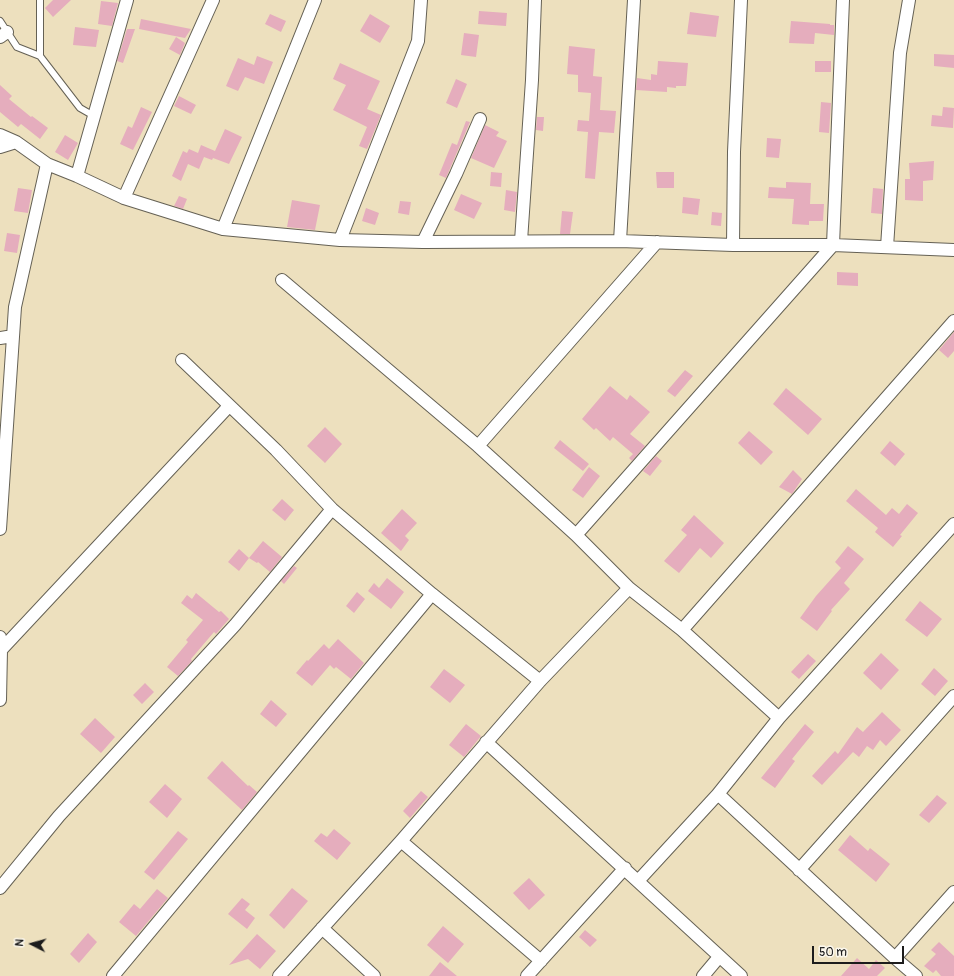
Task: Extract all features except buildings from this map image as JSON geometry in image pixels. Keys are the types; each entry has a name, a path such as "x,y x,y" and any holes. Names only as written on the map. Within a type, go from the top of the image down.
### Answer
{"street":[{"path":"77,176 127,0"},
{"path":"124,198 213,0"},
{"path":"223,229 315,0"},
{"path":"340,240 418,41 421,0"},
{"path":"522,241 532,80 535,0"},
{"path":"620,241 634,0"},
{"path":"733,245 734,152 741,0"},
{"path":"576,535 833,246 843,0"},
{"path":"887,248 900,53 909,0"},
{"path":"423,242 456,174 480,119"},
{"path":"0,135 16,142 47,164 124,198 223,229 340,240 423,242 620,241 954,250"},
{"path":"0,147 16,142"},
{"path":"0,529 2,480 15,307 47,164"},
{"path":"478,446 657,242"},
{"path":"282,280 478,446 576,535 629,588 682,630 779,718"},
{"path":"682,630 954,321"},
{"path":"0,338 13,336"},
{"path":"182,360 276,450 332,509 432,594 540,681"},
{"path":"1,650 230,406"},
{"path":"0,888 59,816 235,625 332,509"},
{"path":"638,881 718,794 779,718 954,524"},
{"path":"279,976 401,841 540,681 629,588"},
{"path":"113,976 432,594"},
{"path":"0,637 0,700"},
{"path":"799,870 954,696"},
{"path":"486,742 741,976"},
{"path":"718,794 916,976"},
{"path":"401,841 540,961"},
{"path":"527,976 625,868"},
{"path":"895,958 954,892"},
{"path":"322,928 374,976"},
{"path":"703,976 719,957"}],"lane":[{"path":"40,0 40,56"},
{"path":"0,21 4,34 17,47 40,56 80,108 94,116"}]}
